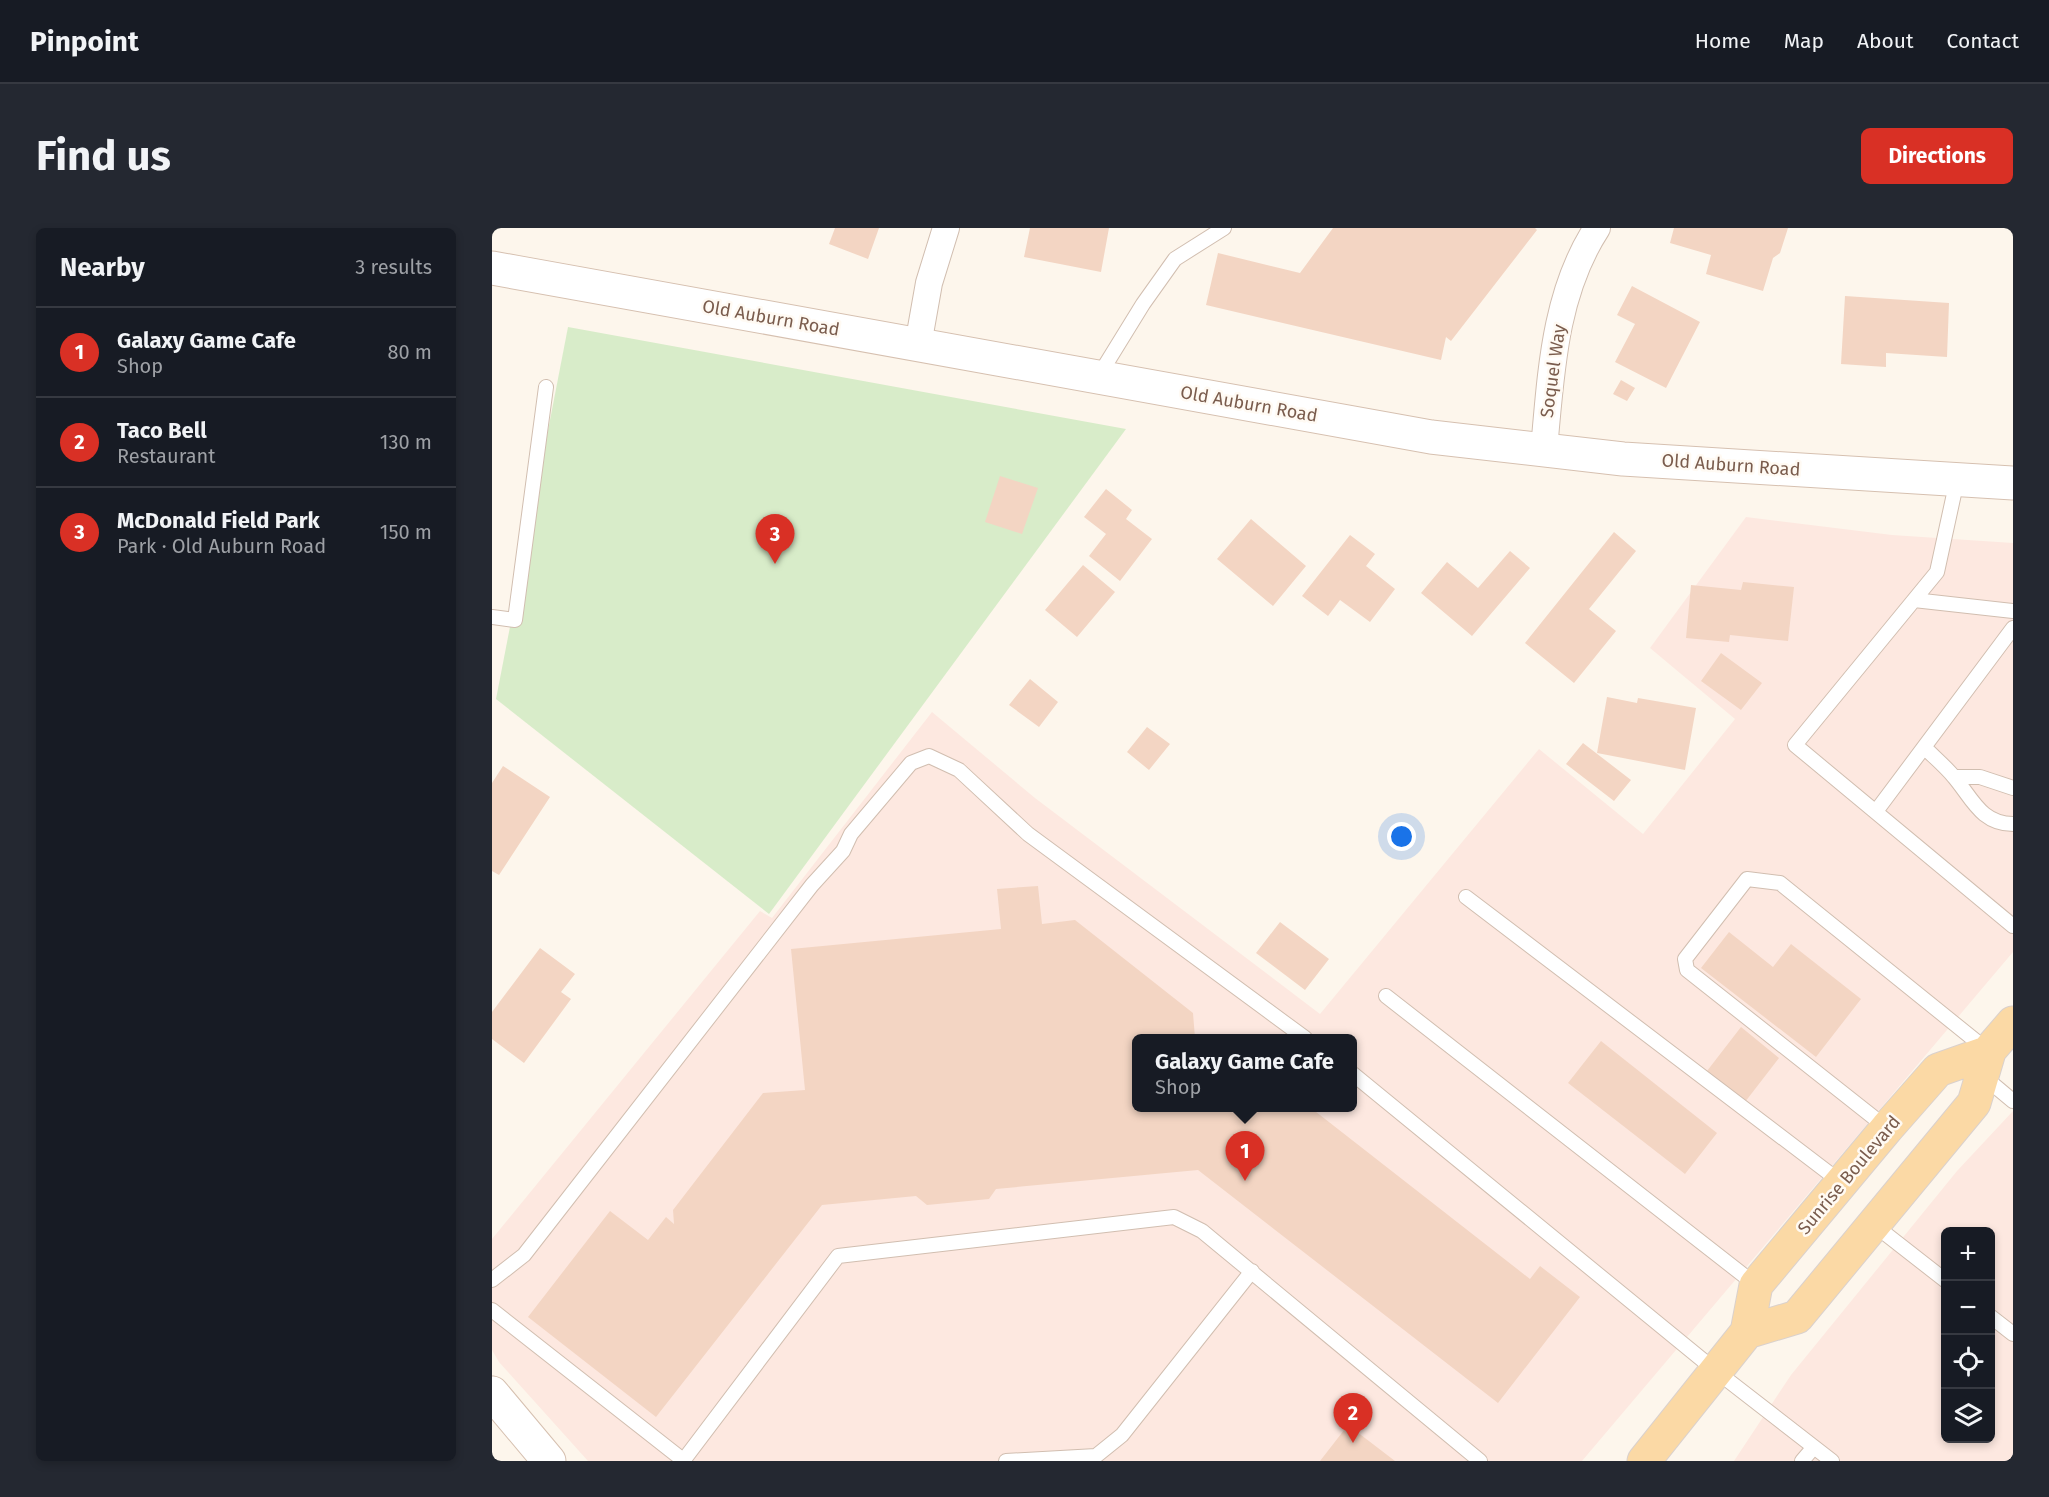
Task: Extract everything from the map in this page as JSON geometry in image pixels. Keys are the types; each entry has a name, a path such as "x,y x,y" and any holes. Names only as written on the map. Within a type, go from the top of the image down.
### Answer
{"main road":[{"name":"Old Auburn Road","path":"492,268 1431,437 1623,459 2013,483"},
{"path":"1747,1332 1797,1317 1873,1224 1871,1200 1883,1177 1986,1064 2013,1023"},
{"name":"Sunrise Boulevard","path":"1644,1461 1747,1332 1756,1285 1887,1128 1938,1070 1986,1064"},
{"path":"497,1409 549,1461"}],"street":[{"path":"918,345 929,283 946,228"},
{"name":"Soquel Way","path":"1544,449 1555,335 1572,277 1597,228"}],"lane":[{"path":"1098,377 1143,304 1175,259 1224,228"},
{"path":"492,617 516,620 546,387"},
{"path":"1957,480 1937,572 1795,745 2013,926"},
{"path":"1914,600 2013,611"},
{"path":"1876,810 2013,628"},
{"path":"1924,747 1954,777 1979,812 2003,824 2013,824"},
{"path":"492,1280 524,1255 812,885 843,852 858,825 911,763 928,756 959,770 1037,841 1300,1034"},
{"path":"1954,777 1980,777 2013,788"},
{"path":"1887,1128 1687,970 1685,959 1747,879 1780,883 1986,1064 2013,1101"},
{"path":"1466,897 1842,1183"},
{"path":"1386,996 1756,1285"},
{"path":"1357,1077 1716,1371 1832,1461"},
{"path":"492,1310 683,1460 837,1256 1174,1217 1202,1231 1480,1461"},
{"path":"1873,1224 1941,1277"},
{"path":"1006,1461 1096,1456 1122,1435 1252,1271"},
{"path":"1995,1320 2013,1334"},
{"path":"1802,1461 1814,1447"}],"shaded area":[{"path":"1746,517 1892,535 2013,543 2013,952 1582,1461 588,1461 499,1362 492,1350 492,1239 760,911 772,918 932,712 1035,798 1320,1014 1539,749 1643,834 1735,719 1650,648"},
{"path":"2013,1111 2013,1461 1734,1461 1791,1375 1957,1171"}],"green space":[{"path":"568,327 1126,429 769,914 496,699"}],"building":[{"path":"835,228 879,228 868,259 829,244"},
{"path":"1030,228 1109,228 1101,272 1024,257"},
{"path":"1333,228 1535,228 1537,230 1451,341 1446,337 1441,360 1206,305 1218,253 1300,273"},
{"path":"1674,228 1788,228 1780,253 1773,258 1763,291 1706,274 1711,255 1670,243"},
{"path":"1632,286 1700,322 1666,388 1615,362 1635,324 1617,315"},
{"path":"1845,296 1949,303 1947,357 1886,353 1886,367 1841,364"},
{"path":"1621,380 1635,388 1627,401 1613,394"},
{"path":"1000,476 1038,488 1022,534 985,522"},
{"path":"1106,489 1132,510 1126,519 1152,539 1120,581 1089,556 1106,534 1084,517"},
{"path":"1251,519 1306,566 1273,606 1217,559"},
{"path":"1614,532 1636,551 1589,609 1616,631 1574,683 1525,643"},
{"path":"1350,535 1375,554 1366,566 1395,589 1370,622 1340,600 1328,616 1302,596"},
{"path":"1510,551 1530,568 1472,636 1421,593 1447,562 1478,588"},
{"path":"1083,565 1115,592 1077,637 1045,610"},
{"path":"1743,582 1794,587 1788,641 1730,635 1729,642 1686,638 1691,585 1741,590"},
{"path":"1721,653 1762,683 1741,710 1701,681"},
{"path":"1030,679 1058,702 1039,727 1009,705"},
{"path":"1607,697 1637,703 1638,698 1696,708 1685,770 1597,753"},
{"path":"1147,727 1170,744 1149,770 1127,752"},
{"path":"1583,743 1631,780 1614,801 1566,764"},
{"path":"503,766 550,797 499,875 492,871 492,783"},
{"path":"1038,886 1042,924 1075,920 1193,1013 1195,1034 1132,1034 1132,1112 1316,1112 1530,1279 1540,1266 1580,1297 1498,1403 1198,1170 996,1189 989,1199 927,1205 916,1196 822,1205 656,1417 528,1317 610,1211 648,1240 666,1217 674,1224 673,1210 763,1093 805,1090 791,949 1001,929 997,889"},
{"path":"1280,922 1329,959 1305,990 1256,953"},
{"path":"1729,932 1773,967 1791,944 1861,999 1816,1057 1701,968"},
{"path":"540,948 575,974 561,992 571,999 524,1063 492,1039 492,1012"},
{"path":"1741,1027 1779,1058 1745,1102 1707,1071"},
{"path":"1601,1041 1717,1133 1685,1174 1568,1083"},
{"path":"1348,1425 1395,1461 1320,1461"}],"place":[{"name":"McDonald Field Park","path":"775,564"},
{"name":"Galaxy Game Cafe","path":"1245,1181"},
{"name":"Taco Bell","path":"1353,1443"}]}
